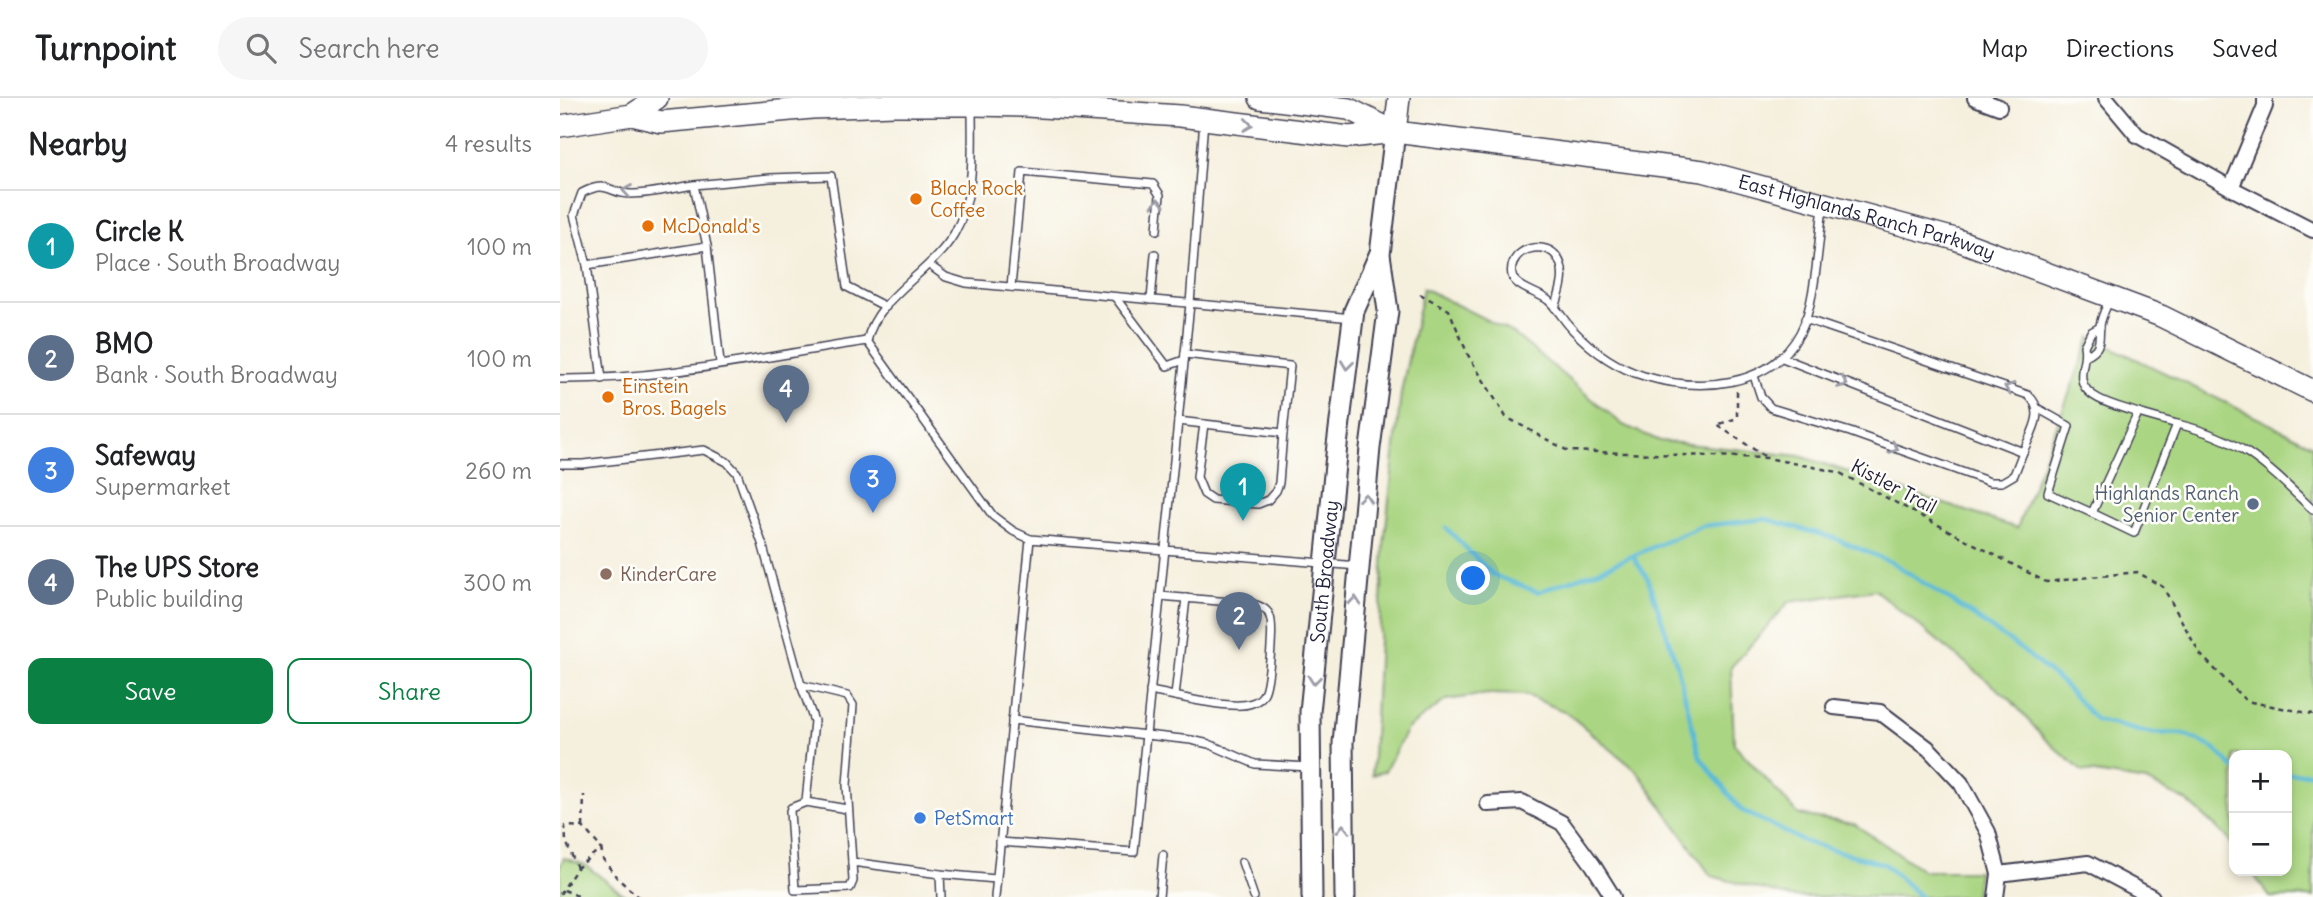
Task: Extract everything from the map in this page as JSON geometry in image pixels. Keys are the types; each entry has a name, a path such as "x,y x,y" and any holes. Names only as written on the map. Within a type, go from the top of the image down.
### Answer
{"main road":[{"path":"632,115 657,98"},
{"path":"1260,98 1349,109 1395,132"},
{"name":"South Broadway","path":"1345,897 1343,743 1358,566 1388,311 1380,254 1399,98"},
{"path":"560,126 632,115 661,122 812,108 972,102 1204,119 1349,137 1395,132"},
{"name":"East Highlands Ranch Parkway","path":"1395,132 1703,171 1955,239 2161,316 2313,391"},
{"name":"South Broadway","path":"1312,897 1310,712 1325,563 1354,311 1380,254"}],"street":[{"path":"1975,98 1999,107"},
{"path":"2106,98 2137,135 2313,230"},
{"path":"2231,188 2265,106 2265,98"},
{"path":"1834,708 1880,712 1929,749 1961,783 1988,832 1999,874 1996,897"},
{"path":"1488,804 1522,802 1562,823 1613,897"},
{"path":"1999,874 2088,863 2152,897"}],"lane":[{"path":"972,102 972,175 965,207 954,234 929,265 886,307 870,329 867,341 993,516 1013,531 1030,539 1358,566"},
{"path":"1000,842 1134,852 1190,304 1204,119"},
{"path":"1012,287 1022,172 1153,184 1160,195 1157,230"},
{"path":"602,379 587,265 574,215 582,193 594,187 607,187 629,194 770,178 831,176 847,287 886,307"},
{"path":"694,185 707,246 720,363"},
{"path":"1555,308 1562,282 1557,255 1539,248 1524,251 1514,259 1514,279 1519,285 1548,300 1573,330 1615,364 1643,376 1679,383 1706,385 1754,376 1780,358 1801,332 1809,305 1823,203"},
{"path":"587,265 707,246"},
{"path":"1151,300 1155,254"},
{"path":"929,265 946,277 956,280 1353,318"},
{"path":"1115,297 1167,366 1184,357 1290,366 1279,483 1268,500 1258,504 1213,500 1204,494 1197,477 1204,424"},
{"path":"2111,297 2100,327 2091,332 2084,346 2087,355 2081,378 2085,388 2092,395 2138,413 2207,431 2235,444 2269,468 2313,510"},
{"path":"1754,376 1761,397 1771,408 1850,432 1990,482 2002,482 2014,475 2038,415 2034,400 2028,395 1805,319"},
{"path":"560,379 602,379 867,341"},
{"path":"1780,358 2023,452"},
{"path":"2037,408 2069,426 2048,493 2134,533 2177,424"},
{"path":"2092,513 2138,413"},
{"path":"1178,421 1283,433"},
{"path":"560,464 583,464 704,450 727,462 737,473 762,543 801,685 814,721 806,802"},
{"path":"995,897 1030,539"},
{"path":"1150,691 1234,705 1249,705 1258,701 1268,681 1271,619 1264,608 1254,604 1160,596"},
{"path":"1175,696 1186,598"},
{"path":"801,685 847,696 853,705 847,785 853,881 850,893 795,890 790,811 806,802 847,810"},
{"path":"1012,720 1209,744 1255,764 1310,767"},
{"path":"1159,897 1163,855"},
{"path":"852,862 996,879"},
{"path":"1242,862 1254,897"},
{"path":"940,874 941,897"}],"path":[{"name":"Kistler Trail","path":"1420,295 1449,310 1468,355 1506,417 1568,451 1767,458 1838,472 2046,582 2137,572 2163,587 2200,654 2246,701 2313,714"},
{"path":"1737,381 1737,418 1717,425 1767,458"},
{"path":"584,795 583,827 601,848 603,859 618,880 639,897"},
{"path":"577,868 566,841 565,826 583,827"},
{"path":"560,894 577,868 601,848"},
{"path":"564,890 580,897"}],"green space":[{"path":"1423,288 1513,333 1623,425 1660,441 1800,456 2017,528 2091,337 2313,445 2313,897 2270,897 2255,876 2292,876 2292,750 2229,750 2229,840 2187,801 2146,781 2082,771 2044,738 2010,699 1875,590 1789,602 1731,667 1734,744 1799,815 1854,824 1924,871 1978,871 1975,897 1791,897 1711,876 1637,771 1566,712 1526,695 1488,694 1446,700 1407,729 1385,771 1372,775 1384,545 1401,393"},
{"path":"564,858 585,865 627,897 560,897 560,866"}],"waterway":[{"path":"1446,528 1493,575 1538,592 1602,569 1702,526 1766,519 1834,538 1893,563 1968,612 2022,650 2062,683 2096,720 2147,733 2183,734 2214,748 2229,764"},
{"path":"1633,556 1648,579 1677,665 1700,757 1741,810 1805,842 1884,864 1921,897"},
{"path":"2292,774 2313,773"}],"place":[{"name":"Black Rock Coffee","path":"916,199"},
{"name":"McDonald's","path":"648,226"},
{"name":"Einstein Bros. Bagels","path":"608,397"},
{"name":"The UPS Store","path":"786,423"},
{"name":"Highlands Ranch Senior Center","path":"2253,504"},
{"name":"Safeway","path":"873,513"},
{"name":"Circle K","path":"1243,521"},
{"name":"KinderCare","path":"606,574"},
{"name":"BMO","path":"1239,650"},
{"name":"PetSmart","path":"920,818"}]}
